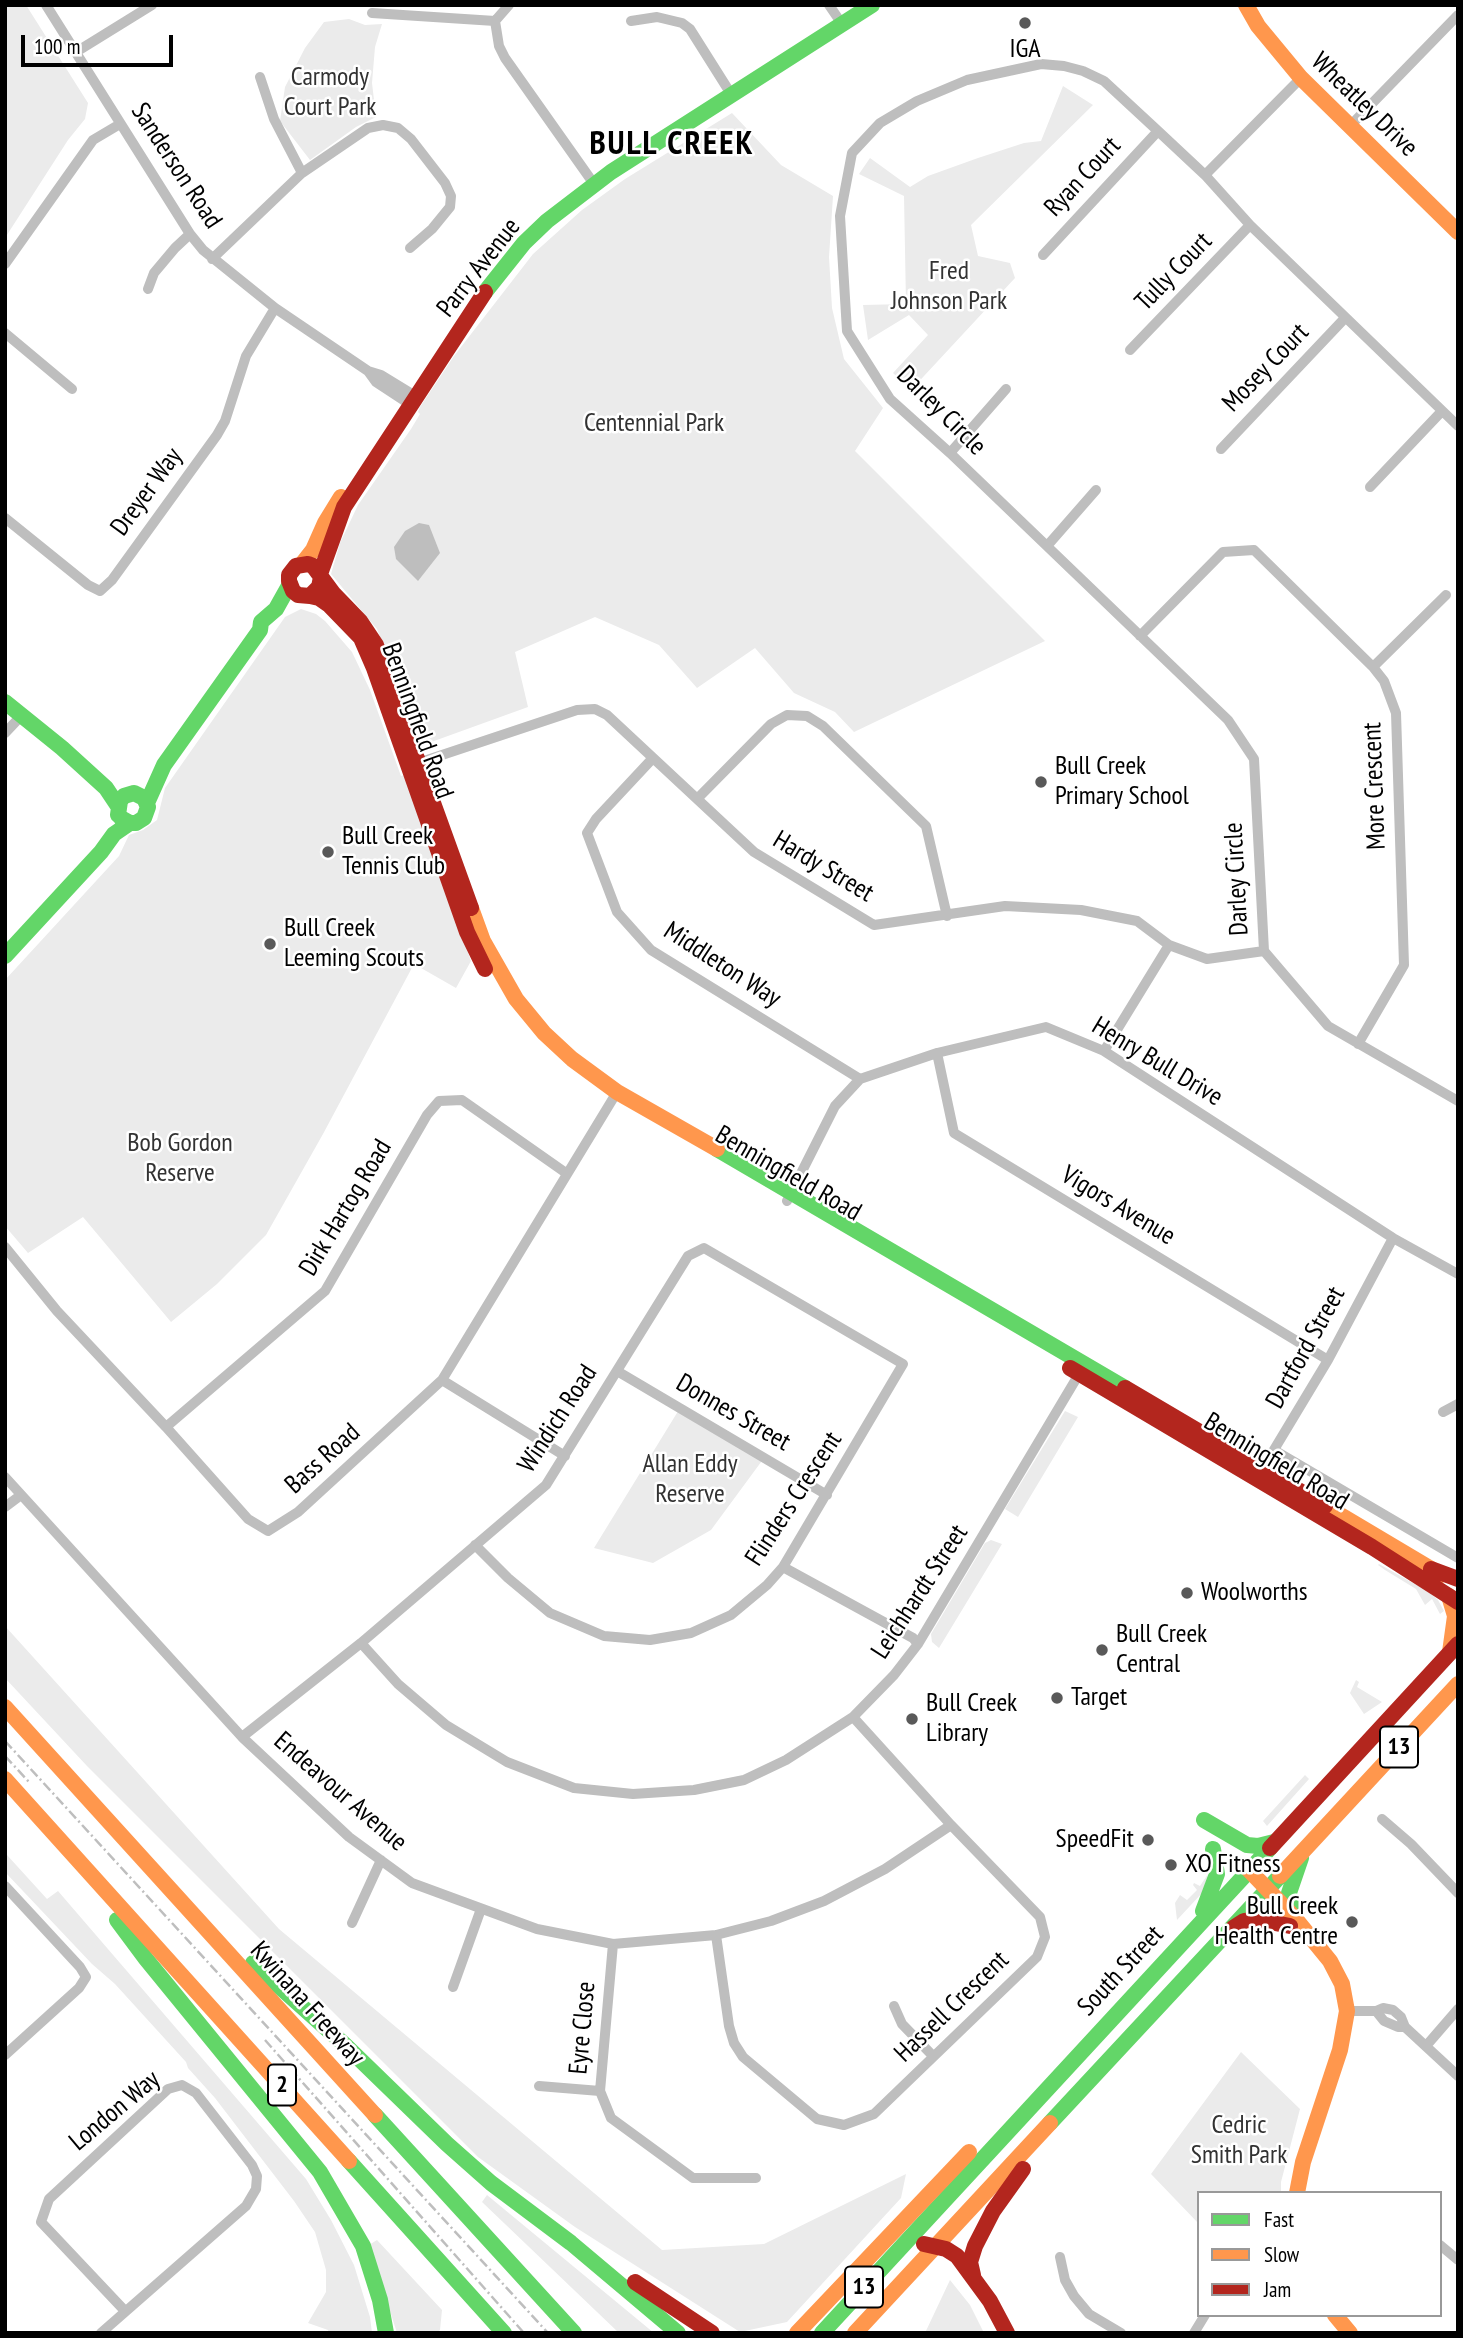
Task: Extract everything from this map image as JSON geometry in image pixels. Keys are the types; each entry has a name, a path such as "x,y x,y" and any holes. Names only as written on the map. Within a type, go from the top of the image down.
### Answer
{"main road":[{"name":"Parry Avenue","path":"260,631 261,622 276,609 289,584 292,570 302,564 313,550 336,504 511,258 591,180 729,91 836,16 857,5"},
{"name":"Parry Avenue","path":"836,16 872,5"},
{"name":"Wheatley Drive","path":"1246,5 1264,35 1301,78 1458,232"},
{"name":"Parry Avenue","path":"5,956 101,852 114,834 128,805 164,765 249,643 260,631 268,629 319,587 344,507 411,398"},
{"path":"302,564 313,566 321,575"},
{"name":"Benningfield Road","path":"321,575 333,593 360,621 376,645 414,764"},
{"path":"289,584 293,591 307,596"},
{"name":"Benningfield Road","path":"307,596 319,598 329,605 361,638 480,933 501,976 516,999 544,1032 614,1096 790,1196 1083,1369 1455,1594"},
{"path":"5,702 128,805"},
{"name":"Benningfield Road","path":"1259,1474 1431,1569 1455,1594"},
{"path":"1431,1569 1458,1579"},
{"path":"1454,1648 1455,1594"},
{"name":"South Street","path":"822,2333 1454,1648"},
{"name":"South Street","path":"855,2333 1458,1684"},
{"name":"Kwinana Freeway","path":"5,1707 574,2333"},
{"name":"2","path":"5,1779 503,2333"},
{"path":"1204,1820 1247,1844 1258,1846 1274,1842"},
{"path":"59,1838 146,1959 320,2172 363,2246 378,2290 386,2333"},
{"path":"1297,1926 1289,1893 1306,1846"},
{"path":"1197,1925 1214,1888 1217,1874 1213,1849"},
{"path":"1244,1874 1326,1955 1342,1984 1347,2011 1340,2050 1303,2162 1297,2191"},
{"path":"170,1890 345,2045 491,2183 570,2243 678,2333"},
{"path":"1225,1933 1250,1919 1297,1926"},
{"path":"1115,2014 1115,2023 1120,2028 1135,2030"},
{"path":"797,2333 999,2122 1065,2067"},
{"path":"973,2275 970,2262 975,2246 993,2211 1026,2164 1044,2127"},
{"path":"570,2243 712,2333"},
{"path":"901,2248 916,2244 936,2246 957,2256 973,2275 1006,2333"},
{"path":"1337,2317 1350,2333"}],"street":[{"name":"Sanderson Road","path":"46,5 190,234 212,259 275,308 368,371 376,382 411,398"},
{"path":"76,52 152,5"},
{"path":"495,21 509,5"},
{"path":"372,13 495,21"},
{"path":"1351,125 1458,15"},
{"path":"631,21 657,17 682,23 690,29 729,91"},
{"path":"495,21 499,46 505,58 591,180"},
{"name":"Darley Circle","path":"1458,426 1250,225 1205,175 1104,81 1083,71 1041,64 967,80 917,101 880,124 852,152 841,216 847,331 890,400 950,453 1228,720 1254,760 1264,951 1328,1026 1458,1101"},
{"path":"260,77 274,119 302,173"},
{"path":"1205,175 1301,78"},
{"path":"5,264 93,139 120,124"},
{"path":"212,259 302,173 368,128 383,125 398,128 425,155 451,196 450,207 432,229 410,248"},
{"name":"Ryan Court","path":"1043,255 1158,131"},
{"name":"Tully Court","path":"1130,350 1250,225"},
{"path":"148,289 154,273 190,234"},
{"name":"Dreyer Way","path":"5,518 88,585 100,591 111,580 217,435 225,421 246,356 275,308"},
{"name":"Mosey Court","path":"1220,449 1345,318"},
{"path":"5,333 72,389"},
{"path":"950,453 1006,389"},
{"path":"1370,488 1442,411"},
{"path":"1047,547 1096,490"},
{"name":"More Crescent","path":"1140,636 1223,552 1254,550 1384,681 1396,713 1404,965 1358,1044"},
{"path":"1373,667 1446,595"},
{"name":"Hardy Street","path":"414,764 577,710 595,709 607,715 754,852 874,925 1006,906 1081,910 1137,921 1169,945 1207,959 1264,951"},
{"path":"5,733 22,715"},
{"path":"697,799 771,724 787,715 807,716 823,726 926,826 947,916"},
{"name":"Middleton Way","path":"653,758 596,819 587,833 617,912 651,950 860,1079"},
{"path":"1104,1051 1169,945"},
{"name":"Henry Bull Drive","path":"790,1196 835,1106 860,1079 937,1053 1046,1027 1104,1051 1393,1238 1458,1274"},
{"name":"Vigors Avenue","path":"937,1053 954,1133 1328,1360"},
{"name":"Bass Road","path":"5,1247 57,1311 248,1519 268,1531 298,1513 442,1380 614,1096"},
{"name":"Dirk Hartog Road","path":"166,1427 325,1291 427,1115 439,1101 461,1100 566,1173"},
{"name":"Dartford Street","path":"1259,1474 1328,1360 1393,1238"},
{"name":"Windich Road","path":"242,1737 361,1643 546,1485 688,1256 704,1248 903,1364"},
{"name":"Flinders Crescent","path":"475,1545 508,1578 550,1613 604,1636 650,1640 691,1633 730,1615 767,1585 782,1567 903,1364"},
{"name":"Leichhardt Street","path":"361,1643 398,1684 446,1725 508,1762 574,1788 633,1794 694,1790 744,1780 786,1760 853,1717 894,1675 918,1644 1083,1369"},
{"name":"Donnes Street","path":"617,1371 827,1495"},
{"path":"442,1380 565,1456"},
{"path":"1443,1412 1458,1404"},
{"path":"1274,1450 1458,1558"},
{"name":"Endeavour Avenue","path":"5,1477 242,1737 349,1837 412,1883 481,1909 537,1929 613,1944 716,1935 771,1921 824,1901 886,1869 951,1825"},
{"path":"5,1507 21,1495"},
{"path":"782,1567 914,1638 918,1644"},
{"name":"Hassell Crescent","path":"716,1935 729,2026 734,2043 743,2057 817,2119 844,2125 874,2114 1037,1956 1045,1937 1040,1917 951,1825 853,1717"},
{"path":"1382,1819 1411,1844 1458,1893"},
{"path":"352,1923 381,1860"},
{"path":"5,1886 72,1957 86,1977 79,1987 5,2054"},
{"path":"453,1987 481,1909"},
{"name":"Eyre Close","path":"613,1944 600,2091 611,2118 693,2178 756,2178"},
{"path":"894,2006 902,2024 933,2056"},
{"path":"1426,2046 1458,2009"},
{"path":"1347,2011 1376,2011 1384,2021 1398,2027 1405,2026 1458,2076"},
{"name":"London Way","path":"101,2333 246,2206 256,2189 257,2176 253,2165 196,2093 182,2085 168,2089 49,2199 41,2222 125,2311"},
{"path":"539,2086 600,2091"},
{"path":"1442,2247 1458,2260"},
{"path":"1060,2257 1065,2280 1074,2296 1089,2314 1121,2333"},
{"path":"1194,2333 1204,2317"}],"green space":[{"path":"5,5 26,5 88,103 85,119 68,140 5,238"},
{"name":"Carmody Court Park","path":"349,19 365,25 382,24 375,47 372,83 376,117 356,127 310,160 280,121 285,87 305,48 324,22"},
{"name":"Fred Johnson Park","path":"1063,86 1093,105 971,225 978,256 1010,263 1015,278 911,390 893,373 928,335 909,315 868,340 863,305 906,304 904,196 859,174 870,158 910,187 928,176 978,158 1024,143 1041,141"},
{"name":"Centennial Park","path":"732,113 781,165 833,196 829,257 832,308 844,359 883,408 855,451 1045,641 854,732 835,712 794,693 755,648 697,688 659,645 595,617 515,652 528,707 423,745 377,629 331,574 340,543 358,505 411,429 420,414 420,407 454,356 533,254 582,210 625,179"},
{"name":"Bob Gordon Reserve","path":"301,609 316,614 325,621 352,652 370,690 401,776 405,775 471,961 456,988 414,964 266,1235 217,1284 171,1322 83,1217 28,1253 5,1226 5,980 119,856 129,835 143,830 157,820 165,788 285,617"},
{"name":"Allan Eddy Reserve","path":"680,1408 764,1458 711,1530 653,1563 594,1548"},
{"path":"1065,1411 1078,1417 1018,1517 1005,1509"},
{"path":"991,1540 1002,1544 939,1648 932,1642 931,1634 985,1543"},
{"path":"1379,1564 1429,1592 1438,1600 1444,1611 1440,1614 1432,1599 1425,1605 1416,1589"},
{"path":"5,1626 279,1929 662,2250 764,2244 906,2174 901,2198 787,2322 740,2332 575,2227 478,2157 87,1766 5,1678"},
{"path":"1356,1680 1359,1682 1357,1687 1382,1702 1364,1714 1350,1693"},
{"path":"1305,1775 1309,1779 1267,1826 1263,1821"},
{"path":"7,1855 47,1899 58,1891 306,2179 354,2265 370,2317 372,2333 329,2333 328,2330 308,2323 326,2292 326,2270 315,2232 186,2062 115,1984 92,1964 5,1872"},
{"path":"1208,1874 1203,1892 1177,1920 1175,1903 1180,1895 1187,1900 1197,1890 1194,1883 1200,1886"},
{"name":"Cedric Smith Park","path":"1241,2052 1300,2109 1281,2191 1197,2191 1197,2222 1151,2174"},
{"path":"487,2195 654,2333 619,2333 482,2202"},
{"path":"377,2240 442,2310 440,2330 437,2333 397,2333 369,2245"},
{"path":"950,2280 970,2305 984,2333 925,2333"}],"shaded area":[{"path":"419,523 429,525 440,553 418,581 396,559 394,547 405,531"}],"railway":[{"path":"5,1741 548,2333"},
{"path":"5,1756 29,1782"},
{"path":"265,2040 524,2333"}],"traffic: fast":[{"path":"485,292 524,243 547,221 611,172 872,5"},
{"path":"147,803 164,765 260,630 261,622 276,609 290,584"},
{"path":"5,702 106,788 118,806"},
{"path":"118,815 120,801 124,796 134,793 144,798 148,807 144,818 136,823 121,818"},
{"path":"5,956 101,852 114,834 130,823"},
{"path":"717,1149 1125,1388"},
{"path":"1204,1820 1247,1845 1258,1846 1274,1842"},
{"path":"822,2333 1270,1848"},
{"path":"1203,1911 1217,1874 1213,1849"},
{"path":"1294,1917 1289,1893 1301,1858"},
{"path":"1050,2123 1280,1876"},
{"path":"117,1920 320,2172 363,2246 380,2300 386,2333"},
{"path":"253,1963 345,2045 491,2183 571,2243 678,2333"},
{"path":"375,2115 574,2333"},
{"path":"349,2161 504,2333"}],"traffic: slow":[{"path":"1246,5 1258,26 1301,78 1458,232"},
{"path":"302,564 313,550 341,497"},
{"path":"471,908 483,941 516,999 544,1033 572,1059 617,1092 717,1149"},
{"path":"1325,1506 1441,1575"},
{"path":"1449,1596 1455,1616 1450,1652"},
{"path":"1280,1876 1458,1684"},
{"path":"5,1707 375,2115"},
{"path":"5,1779 349,2161"},
{"path":"1248,1869 1294,1917 1330,1961 1342,1984 1347,2011 1340,2050 1303,2162 1297,2191"},
{"path":"855,2333 1050,2123"},
{"path":"797,2333 969,2152"},
{"path":"1337,2317 1350,2333"}],"traffic: jam":[{"path":"320,574 344,507 485,292"},
{"path":"321,577 319,587 310,596 298,595 289,581 289,575 296,566 313,566 333,593 360,621 376,645 471,908"},
{"path":"310,596 329,605 361,638 467,932 485,969"},
{"path":"1070,1368 1372,1547 1458,1602"},
{"path":"1125,1388 1325,1506"},
{"path":"1431,1569 1458,1579"},
{"path":"1270,1848 1458,1644"},
{"path":"1233,1928 1244,1921 1255,1919 1290,1926"},
{"path":"973,2275 970,2262 975,2246 993,2211 1023,2169"},
{"path":"924,2244 946,2249 957,2256 990,2301 1007,2333"},
{"path":"635,2282 712,2333"}],"place":[{"name":"IGA","path":"1025,23"},
{"name":"Bull Creek Primary School","path":"1041,782"},
{"name":"Bull Creek Tennis Club","path":"328,852"},
{"name":"Bull Creek Leeming Scouts","path":"270,944"},
{"name":"Woolworths","path":"1187,1593"},
{"name":"Bull Creek Central","path":"1102,1650"},
{"name":"Target","path":"1057,1698"},
{"name":"Bull Creek Library","path":"912,1719"},
{"name":"SpeedFit","path":"1148,1840"},
{"name":"XO Fitness","path":"1171,1865"},
{"name":"Bull Creek Health Centre","path":"1352,1922"}],"district":[{"name":"BULL CREEK","path":"672,145"}]}
